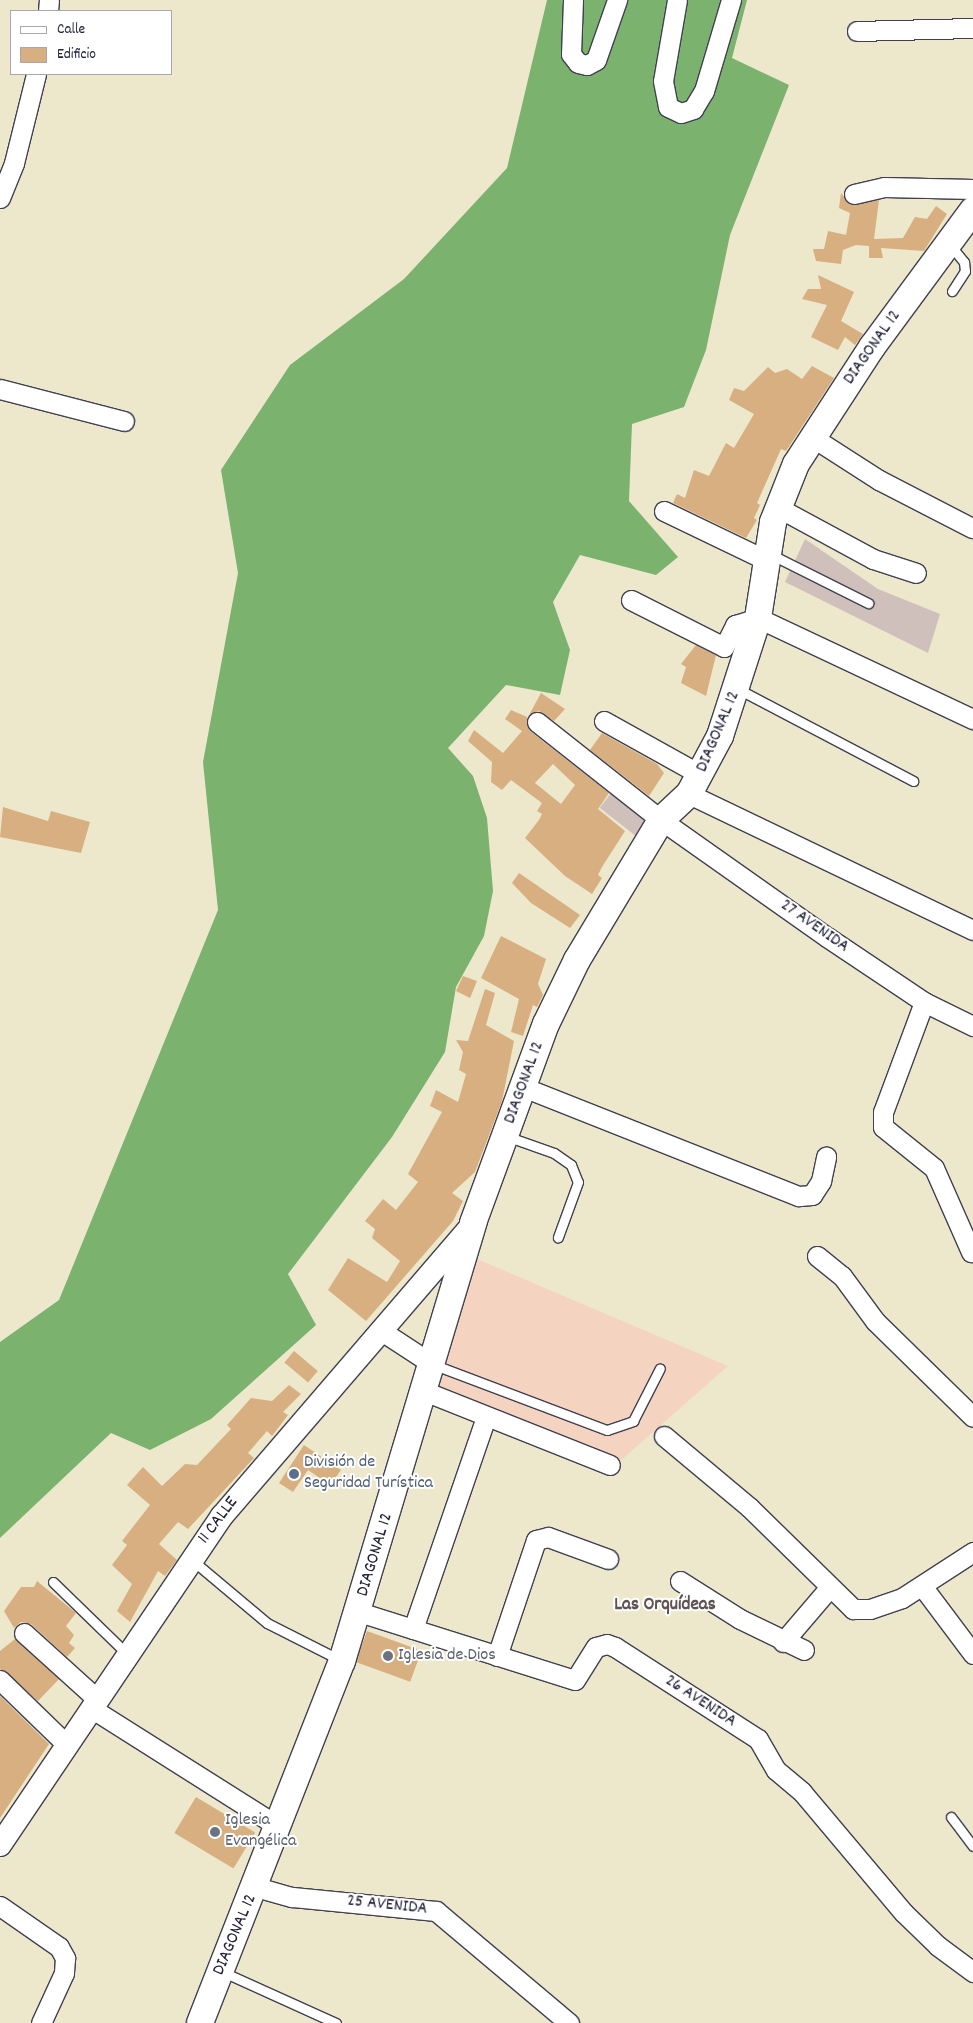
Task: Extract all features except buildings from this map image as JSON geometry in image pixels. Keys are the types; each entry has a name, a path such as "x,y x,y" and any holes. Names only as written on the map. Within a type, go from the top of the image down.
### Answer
{"main road":[{"name":"DIAGONAL 12","path":"200,2023 256,1887 342,1661 359,1612 473,1223 560,991 661,820 695,785 738,689 734,652 758,618 767,556 778,507 812,437 973,210"}],"street":[{"path":"573,0 571,54 587,65 596,60 617,0"},
{"path":"677,0 663,81 668,107 681,112 693,108 704,91 731,0"},
{"path":"857,31 973,28"},
{"path":"0,198 14,163 36,75"},
{"path":"854,194 884,187 973,189"},
{"path":"0,389 124,421"},
{"path":"812,437 879,480 972,528"},
{"path":"778,507 873,559 916,573"},
{"path":"664,511 767,556"},
{"path":"631,600 734,652"},
{"path":"758,618 973,719"},
{"path":"604,721 695,785 973,930"},
{"name":"27 AVENIDA","path":"536,722 661,820 924,1002 973,1026"},
{"path":"924,1002 883,1112 883,1127 934,1168 971,1252"},
{"path":"524,1087 799,1196 812,1194 821,1181 826,1157"},
{"name":"11 CALLE","path":"1,1843 190,1559 253,1476 473,1223"},
{"path":"817,1256 842,1276 875,1321 973,1417"},
{"path":"380,1330 432,1364"},
{"path":"424,1391 610,1465"},
{"path":"413,1629 486,1417"},
{"path":"664,1436 749,1507 830,1587 846,1606 860,1611 884,1606 922,1586 973,1552"},
{"path":"497,1656 536,1540 548,1537 608,1560"},
{"path":"680,1581 783,1642 804,1650"},
{"path":"922,1586 973,1654"},
{"path":"783,1642 830,1587"},
{"name":"26 AVENIDA","path":"359,1612 575,1680 591,1652 610,1645 758,1739 776,1770 809,1800 904,1913 938,1946 973,1972"},
{"path":"24,1633 94,1704 279,1827"},
{"path":"0,1680 67,1744"},
{"name":"25 AVENIDA","path":"256,1887 292,1897 436,1911 569,2023"},
{"path":"0,1906 58,1947 65,1958 64,1973 41,2023"}],"lane":[{"path":"949,244 964,262 965,271 952,291"},
{"path":"767,556 868,603"},
{"path":"738,689 913,781"},
{"path":"506,1136 572,1165 578,1182 558,1237"},
{"path":"432,1364 607,1430 633,1421 660,1368"},
{"path":"190,1559 267,1623 342,1661"},
{"path":"53,1582 128,1654"},
{"path":"951,1817 973,1846"},
{"path":"220,1971 336,2023"}],"shaded area":[{"path":"805,539 878,589 940,614 928,653 785,582"},
{"path":"612,792 651,822 638,838 600,808"},
{"path":"470,1256 728,1366 619,1462 435,1390"}],"green space":[{"path":"547,0 747,0 732,58 789,85 730,235 706,350 684,407 632,424 629,501 678,557 656,575 580,555 553,602 570,650 560,695 506,685 448,748 473,776 487,818 493,891 484,936 456,987 445,1052 392,1137 288,1274 316,1325 211,1419 150,1450 111,1433 0,1538 0,1342 59,1300 218,910 203,762 238,573 221,470 290,365 404,279 507,168"}],"place":[{"name":"División de Seguridad Turística","path":"294,1474"},
{"name":"Iglesia de Dios","path":"388,1656"},
{"name":"Iglesia Evangélica","path":"215,1832"}],"district":[{"name":"Las Orquídeas","path":"665,1606"}]}
